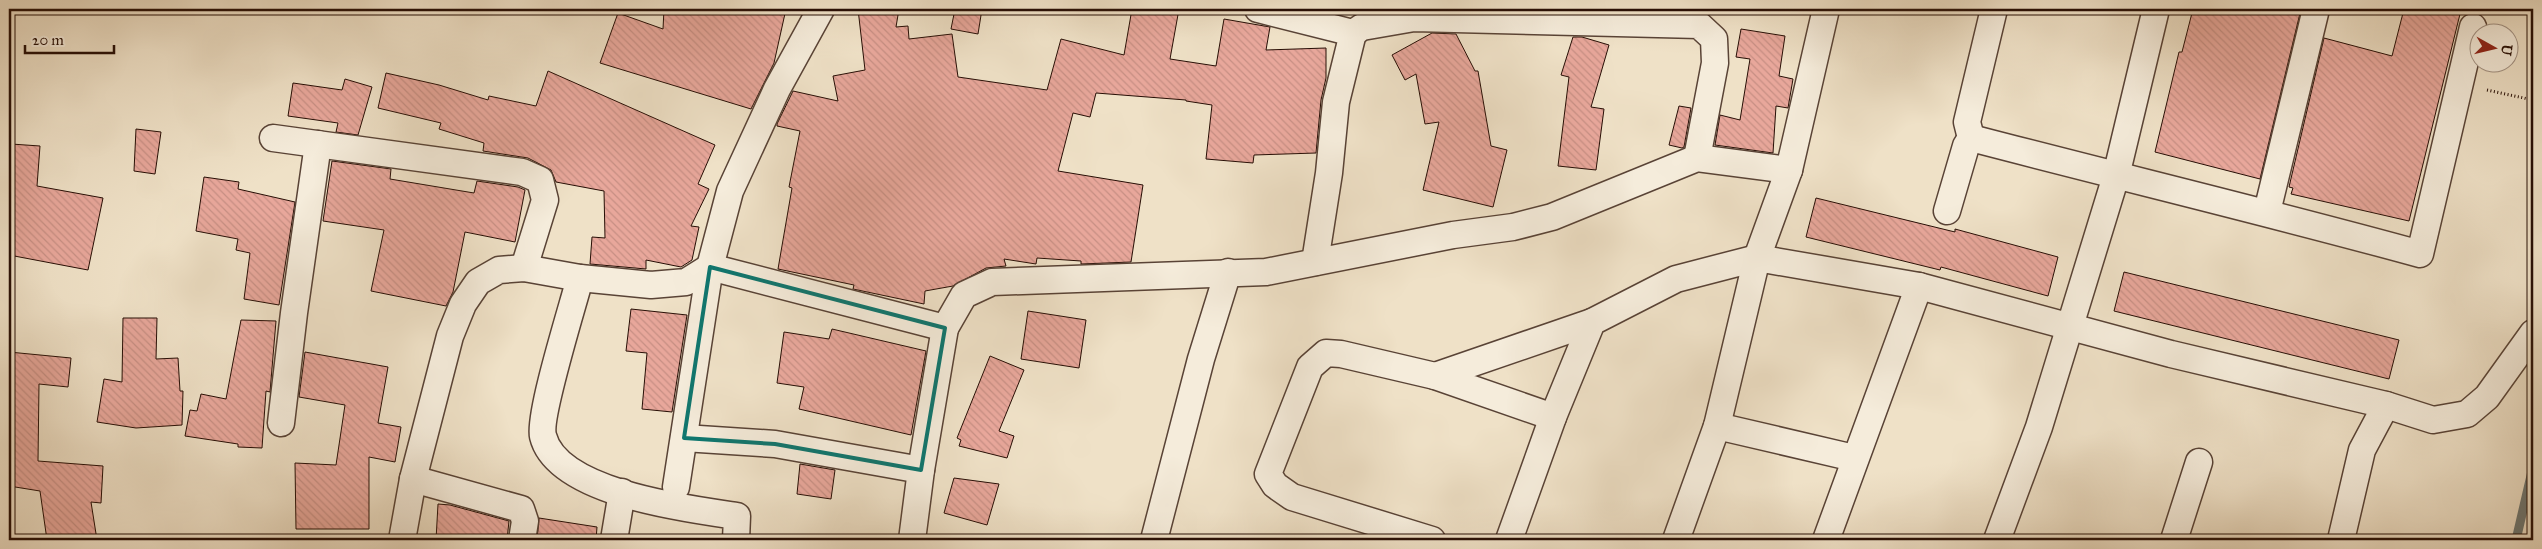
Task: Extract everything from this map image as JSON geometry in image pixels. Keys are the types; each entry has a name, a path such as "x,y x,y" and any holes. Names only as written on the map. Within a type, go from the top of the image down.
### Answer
{"street":[{"path":"676,487 710,267 730,191 777,89 820,9"},
{"path":"1258,9 1353,32 1362,27 1414,18 1698,25 1714,39 1715,63 1697,158"},
{"path":"1676,540 1717,426 1757,258 1789,170 1826,9"},
{"path":"1947,211 1966,146 1971,138 1967,122 1994,9"},
{"path":"1997,540 2039,427 2116,176 2156,9"},
{"path":"2267,212 2316,9"},
{"path":"1315,262 1329,173 1336,102 1353,32"},
{"path":"1971,138 2116,176 2267,212 2420,254 2470,40"},
{"path":"273,138 522,172 540,180 545,200 524,268"},
{"path":"281,423 294,313 318,144"},
{"path":"912,540 921,470 945,328 964,296 992,282 1266,272 1453,235 1513,227 1544,219 1697,158 1789,170"},
{"path":"1436,376 1592,322 1676,278 1757,258 1919,286 2171,354 2386,405 2433,420 2466,414 2487,397 2533,333"},
{"path":"402,540 413,479 450,336 462,304 478,282 499,270 524,268 580,278 651,285 686,282 710,267 945,328"},
{"path":"1154,540 1201,359 1228,272"},
{"path":"580,278 546,409 543,436 558,464 591,483 679,508 737,516 738,540"},
{"path":"1826,540 1854,458 1919,286"},
{"path":"1509,540 1553,417 1592,322"},
{"path":"1432,540 1292,497 1274,485 1268,474 1310,367 1326,353 1341,354 1436,376 1553,417"},
{"path":"2342,540 2362,450 2386,405"},
{"path":"1717,426 1854,458"},
{"path":"684,438 775,444 921,470"},
{"path":"2174,540 2199,462"},
{"path":"413,479 520,509 525,521 522,540"},
{"path":"614,540 622,492"}],"path":[{"path":"2460,85 2533,100"}],"highlighted area":[{"path":"710,267 945,328 921,470 775,444 684,438"}],"building":[{"path":"664,9 786,9 774,63 751,109 600,63 618,13 663,29"},
{"path":"858,9 899,9 896,27 908,26 909,39 952,34 958,77 1047,90 1061,39 1124,55 1132,9 1179,9 1170,59 1216,66 1224,19 1270,27 1266,50 1326,48 1326,78 1321,100 1316,153 1254,155 1253,163 1206,159 1212,105 1186,100 1096,93 1090,117 1073,113 1058,171 1143,185 1131,262 1081,264 1081,261 1037,258 1036,264 1004,259 1006,266 986,268 953,286 925,291 924,304 853,289 854,285 778,269 792,188 789,187 800,131 777,126 777,124 793,91 838,101 833,76 865,70"},
{"path":"955,9 982,9 978,34 951,29"},
{"path":"2193,9 2301,9 2260,179 2155,152 2179,52 2182,52"},
{"path":"2404,9 2441,9 2460,14 2409,221 2291,194 2293,188 2289,187 2324,38 2392,56"},
{"path":"1741,29 1785,36 1779,76 1793,79 1788,108 1776,106 1773,153 1715,145 1720,115 1740,120 1750,59 1736,57"},
{"path":"1432,33 1456,34 1475,71 1478,71 1491,146 1507,150 1493,207 1423,190 1439,122 1425,124 1416,74 1405,80 1392,55"},
{"path":"1573,37 1582,37 1609,45 1591,107 1604,109 1596,170 1558,166 1569,77 1561,75"},
{"path":"548,71 715,145 698,184 709,189 691,226 699,227 692,260 681,267 646,260 646,269 590,264 592,237 605,238 604,191 556,182 551,170 528,158 483,151 484,143 439,129 441,123 378,108 386,73 439,85 488,100 489,96 536,106"},
{"path":"345,79 372,87 358,135 336,132 338,123 288,116 293,83 342,90"},
{"path":"1679,106 1691,108 1684,147 1682,148 1669,145"},
{"path":"136,129 161,132 155,174 134,171"},
{"path":"11,144 40,146 37,186 103,198 88,270 9,255"},
{"path":"332,161 391,169 390,179 474,193 477,181 518,187 525,190 515,242 465,232 453,292 446,306 371,291 384,230 323,221"},
{"path":"204,177 239,182 238,189 295,202 279,305 244,299 250,253 236,250 238,239 196,231"},
{"path":"1816,198 1955,232 1955,229 2058,257 2048,296 1941,267 1940,270 1806,237"},
{"path":"2124,272 2399,340 2389,379 2114,311"},
{"path":"631,309 687,315 672,412 642,409 647,353 626,351"},
{"path":"1028,311 1086,320 1079,368 1021,359"},
{"path":"123,318 157,318 156,359 178,358 180,391 183,391 182,425 136,428 97,422 104,379 122,382"},
{"path":"241,320 276,321 270,392 266,391 262,448 238,447 238,444 185,436 190,410 197,411 201,394 226,399"},
{"path":"832,329 926,351 911,435 799,409 804,387 777,383 784,332 829,339"},
{"path":"9,352 71,358 68,387 39,384 38,461 103,466 101,503 91,502 97,540 47,540 40,491 9,486"},
{"path":"305,352 388,367 378,423 401,427 395,462 369,457 369,529 296,529 295,463 336,465 345,405 299,397"},
{"path":"990,356 1024,370 999,431 1014,436 1007,458 959,446 961,440 957,438"},
{"path":"800,464 835,470 831,499 797,494"},
{"path":"954,478 999,484 987,525 944,513"},
{"path":"438,504 450,505 509,521 507,540 436,540"},
{"path":"539,518 597,527 596,540 537,540"}],"waterway":[{"path":"2516,540 2533,467"}]}
